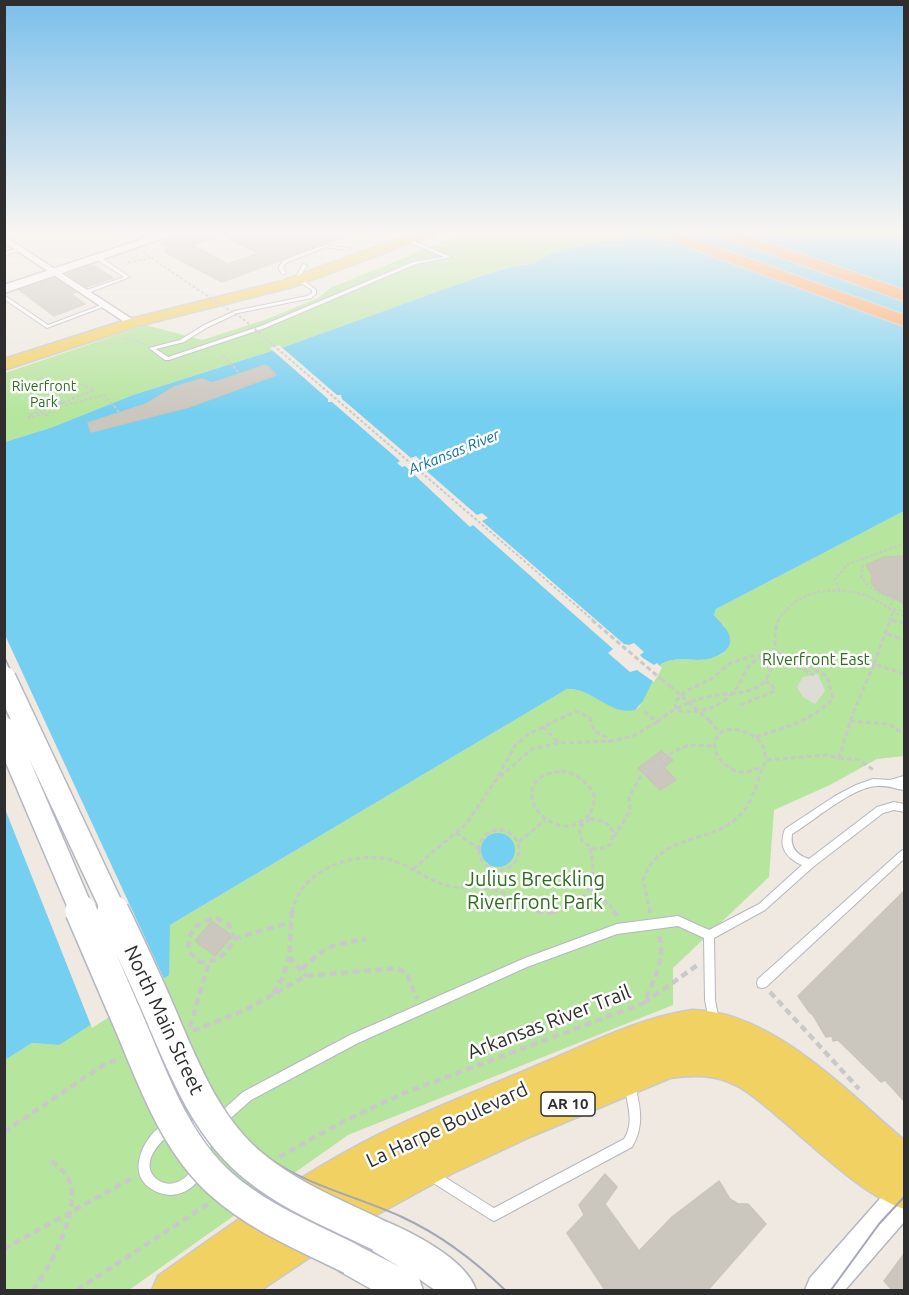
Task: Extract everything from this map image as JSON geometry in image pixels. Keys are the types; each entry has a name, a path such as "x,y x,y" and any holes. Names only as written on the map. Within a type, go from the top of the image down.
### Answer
{"highway":[{"path":"826,292 904,321"},
{"path":"858,292 904,309"}],"main road":[{"path":"4,365 128,321 224,292"},
{"path":"4,355 230,292"},
{"name":"North Main Street","path":"4,678 148,986 184,1069 205,1108 240,1154 279,1184 380,1236 441,1272 459,1290"},
{"name":"North Main Street","path":"4,729 151,1075 168,1113 190,1147 221,1185 259,1212 351,1259 405,1290"},
{"name":"La Harpe Boulevard","path":"172,1290 308,1196 377,1155 440,1124 611,1052 673,1030 694,1027 716,1029 738,1035 780,1058 895,1156 904,1181"},
{"name":"La Harpe Boulevard","path":"228,1290 281,1253 347,1212 423,1169 471,1145 670,1061 690,1057 720,1060 760,1079 871,1169 904,1190"},
{"path":"822,1290 904,1197"}],"street":[{"path":"88,292 128,321"}],"lane":[{"path":"314,292 302,300 271,303 237,312 206,326 182,341 152,348 167,359 263,327 345,292"},
{"path":"4,296 47,327 106,305"},
{"path":"810,864 800,861 787,847 786,840 789,832 869,783 904,780"},
{"path":"890,783 904,788"},
{"path":"709,935 762,908 810,864 880,810 894,806 904,808"},
{"path":"762,983 904,854"},
{"path":"202,1135 247,1096 354,1039 525,963 617,929 678,921 709,935"},
{"path":"709,935 710,1000 716,1029"},
{"path":"423,1169 494,1215 628,1143 634,1136 636,1127 630,1078"},
{"path":"189,1124 197,1128 202,1135 205,1156 202,1167 186,1185 177,1189 157,1188 150,1181 145,1170 147,1151 153,1140 170,1126 189,1124"}],"path":[{"path":"202,292 243,319 709,720 721,734"},
{"path":"224,357 240,374"},
{"path":"48,416 45,412 30,418 28,416 97,390 81,384"},
{"path":"48,394 66,405 104,395 120,413"},
{"path":"199,394 204,398"},
{"path":"166,405 170,408"},
{"path":"839,590 835,579 848,564 904,544"},
{"path":"862,565 861,576 868,586 893,600 889,608"},
{"path":"496,780 532,749 559,743 610,742 633,736 676,710 707,697 746,692 766,682 770,677 775,654 776,622 783,612 812,592 839,590 862,594 889,608 904,611"},
{"path":"889,608 892,613 904,616"},
{"path":"838,758 850,721 887,634 892,613"},
{"path":"890,619 904,623"},
{"path":"887,634 904,640"},
{"path":"775,654 814,675"},
{"path":"676,710 675,702 686,692 708,682 725,666 749,657 775,654 796,659 827,676 833,699 824,709 794,725 755,737"},
{"path":"676,710 686,713 700,711 729,698 752,663 763,656"},
{"path":"874,664 904,674"},
{"path":"740,705 775,691 771,684 766,682"},
{"path":"642,710 657,722"},
{"path":"413,869 466,824 516,746 527,735 576,711 590,718 594,731 606,737 610,742"},
{"path":"850,721 889,724 904,734"},
{"path":"543,728 559,743"},
{"path":"721,734 741,731 755,737 764,748 765,760 828,755 859,760 890,783"},
{"path":"721,734 714,746 718,759 731,769 748,772 761,767"},
{"path":"583,821 565,826 545,820 532,806 531,789 542,776 561,771 580,776 592,790 594,807 580,826 580,840 590,848 606,848 630,811 629,797 641,776 674,751 689,745 714,746"},
{"name":"Arkansas River Trail","path":"273,1161 344,1121 404,1093 644,1003 660,966 661,942 643,879 652,861 661,851 679,842 719,829 738,818 754,790 765,760"},
{"path":"580,826 590,819 604,821 609,825 614,837"},
{"path":"519,842 545,820"},
{"path":"495,831 509,833 519,842 521,854 511,867 504,869 488,867 480,858 478,848 483,837 495,831"},
{"path":"456,833 478,848"},
{"path":"272,994 282,979 290,957 291,912 301,886 306,879 330,866 357,859 382,858 413,869 447,886 490,888 545,913 582,901 591,890 593,874 590,848"},
{"path":"591,890 610,905 625,928"},
{"path":"208,919 223,919 230,925 234,939 226,954 209,962 200,962 189,952 188,937 195,927 208,919"},
{"path":"234,939 291,922"},
{"path":"302,969 320,951 331,945 366,939"},
{"path":"644,1003 710,956"},
{"path":"290,957 306,976 377,969 404,970 410,979 420,1010"},
{"path":"188,1033 209,962"},
{"path":"762,983 863,1094"},
{"path":"33,1290 43,1281 53,1262 67,1214 71,1184 61,1169 48,1158"},
{"path":"4,1249 145,1170"},
{"path":"77,1290 216,1199"}],"green space":[{"name":"Riverfront Park","path":"325,292 435,292 284,347 133,395 53,427 5,442 5,373 146,325 202,340 267,319 318,298"},
{"name":"Julius Breckling Riverfront Park","path":"904,511 904,756 877,759 830,785 774,810 769,877 673,968 673,1005 348,1135 129,1290 5,1290 5,1060 32,1043 59,1045 165,928 567,689 585,693 622,709 631,710 639,707 661,664 676,660 707,659 723,653 725,627 714,615 716,609"}],"shaded area":[{"path":"818,674 825,691 815,704 803,697 797,687 803,677"}],"water":[{"name":"Arkansas River","path":"435,292 904,292 904,511 716,609 714,615 725,627 730,637 729,646 725,651 709,659 677,659 661,664 643,701 635,710 618,709 584,692 567,689 170,925 169,975 59,1045 32,1043 5,1060 5,442 53,427 133,395 284,347","holes":["266,378 189,407 135,421"]},
{"path":"498,833 510,838 515,850 510,862 498,867 486,862 481,850 486,838"}],"pier":[{"path":"279,345 337,395 341,395 342,399 411,458 416,456 420,460 416,462 477,515 482,513 488,518 482,521 624,644 634,643 644,652 640,655 643,658 654,665 657,663 662,668 654,682 637,670 630,672 608,653 613,649 473,525 470,527 405,466 402,467 397,463 400,461 332,402 328,402 328,399 270,348"},
{"path":"5,635 165,981 92,1028 5,809"}],"building":[{"path":"22,292 75,292 71,294 85,304 54,316"},
{"path":"266,365 276,375 189,407 91,432 88,423 146,404 174,387 202,379 212,383"},
{"path":"904,556 904,604 891,596 882,594 871,583 872,576 866,565 884,557"},
{"path":"661,751 673,760 664,767 676,780 660,790 638,768"},
{"path":"904,891 904,1101 885,1080 881,1082 838,1040 833,1041 832,1036 826,1037 798,996"},
{"path":"212,921 232,936 215,956 195,941"},
{"path":"605,1174 617,1187 605,1204 639,1251 672,1217 719,1181 730,1199 738,1204 748,1204 766,1224 708,1290 605,1290 567,1233 584,1215 579,1205"},
{"path":"904,1254 904,1290 892,1290 884,1281"}],"tram line":[{"path":"4,656 122,912"},
{"path":"121,911 198,1073 222,1111 253,1145 272,1160 303,1177 402,1217 444,1240 469,1258 505,1290"},
{"path":"831,1290 879,1224 904,1197"}],"park label":[{"name":"RIverfront East","path":"816,660"}]}
